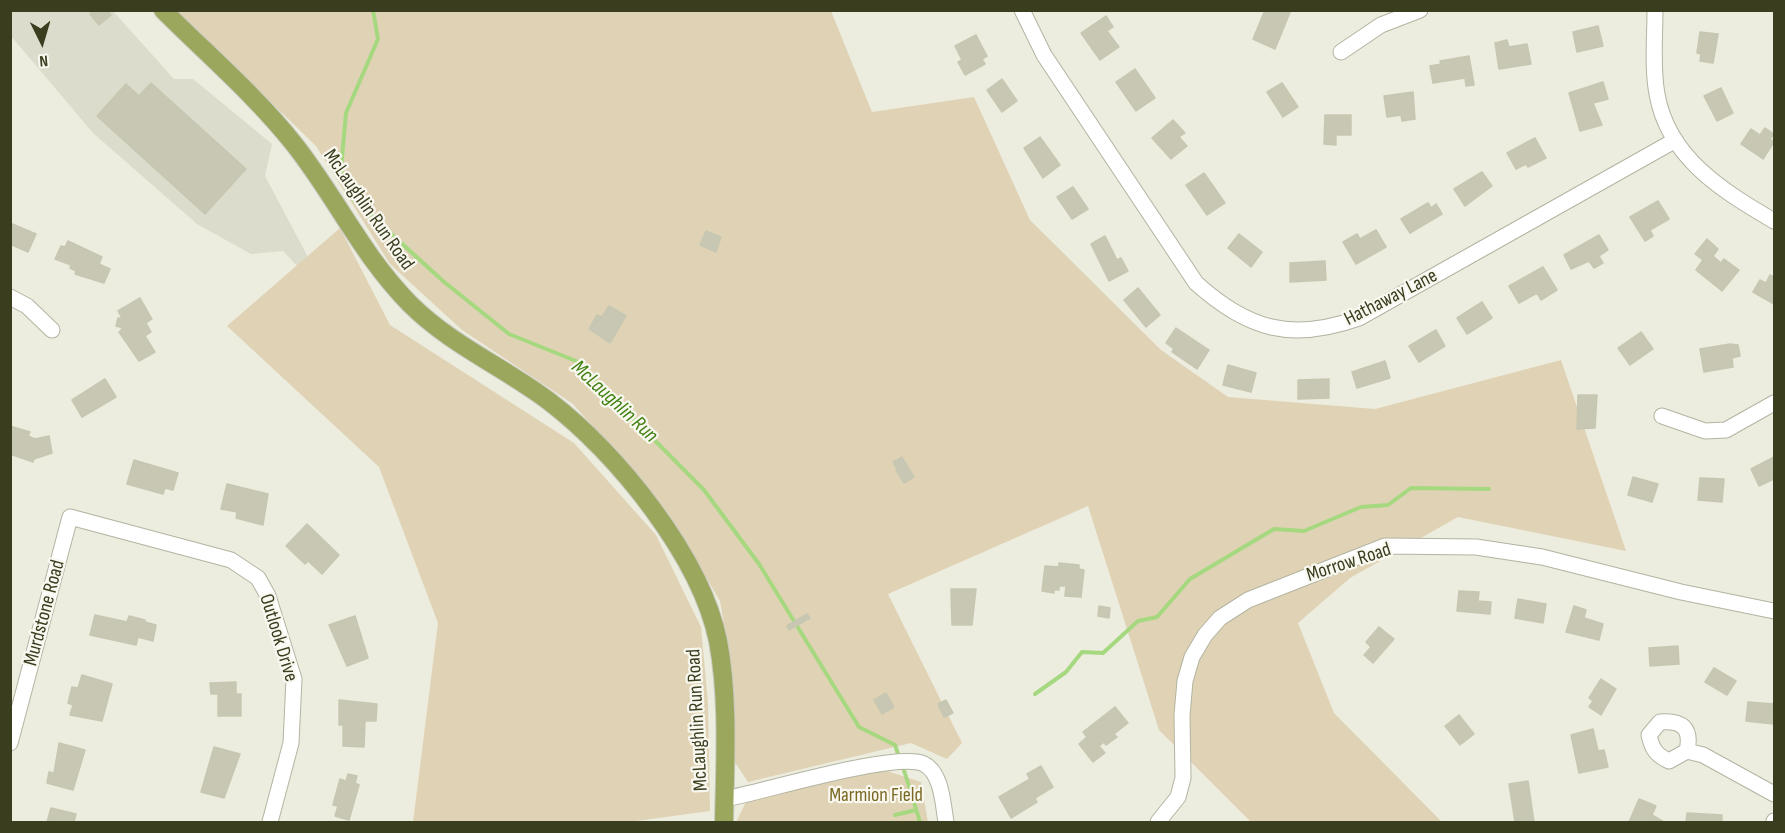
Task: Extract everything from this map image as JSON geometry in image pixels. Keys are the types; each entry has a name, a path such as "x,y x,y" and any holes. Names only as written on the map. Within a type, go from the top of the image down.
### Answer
{"main road":[{"name":"McLaughlin Run Road","path":"163,10 259,105 294,145 372,261 412,306 434,326 560,410 602,450 663,527 695,579 717,637 723,681 724,822"}],"street":[{"name":"Hathaway Lane","path":"1022,10 1044,55 1196,283 1220,304 1242,318 1272,328 1318,330 1359,318 1674,141"},
{"path":"1341,52 1381,25 1420,10"},
{"path":"1655,10 1657,95 1674,141 1707,178 1774,221"},
{"path":"10,297 27,306 52,330"},
{"path":"1662,416 1705,431 1726,430 1774,403"},
{"name":"Murdstone Road","path":"10,743 70,517"},
{"name":"Outlook Drive","path":"70,517 231,560 258,578 268,596 294,679 291,743 270,822"},
{"name":"Morrow Road","path":"1158,822 1178,797 1183,778 1182,715 1185,681 1192,657 1204,635 1220,618 1248,600 1385,546 1476,547 1542,557 1715,600 1774,611"},
{"path":"1688,751 1703,755 1774,794"},
{"path":"725,799 891,762 915,763 924,764 934,774 946,822"}],"shaded area":[{"path":"10,11 113,11 174,79 193,79 272,144 265,176 310,261 300,269 283,251 251,254 197,224 93,133 11,36"}],"green space":[{"path":"177,11 831,11 872,112 974,97 1030,220 1161,350 1228,397 1375,409 1561,360 1626,551 1458,517 1350,578 1298,623 1334,713 1442,822 1251,822 1159,730 1088,506 888,594 962,743 947,759 911,743 748,782 732,758 731,664 720,601 664,508 573,404 462,330 390,264 316,146"},
{"path":"340,228 390,325 574,443 656,535 701,627 708,703 710,811 629,822 413,822 438,623 379,467 227,326"},
{"name":"Marmion Field","path":"878,768 921,782 928,822 736,822 746,802"}],"building":[{"path":"94,10 107,10 111,15 99,25 90,14"},
{"path":"1265,10 1291,10 1275,49 1253,39"},
{"path":"1106,16 1113,27 1107,31 1119,47 1100,60 1081,33"},
{"path":"1598,26 1603,46 1577,52 1573,32"},
{"path":"1700,32 1718,34 1713,63 1700,61 1701,54 1697,53"},
{"path":"976,35 987,56 982,59 985,64 965,75 958,62 962,60 955,46"},
{"path":"1507,40 1509,47 1527,44 1531,64 1499,69 1495,43"},
{"path":"1469,56 1474,85 1466,86 1465,78 1433,83 1430,66 1441,64 1440,61"},
{"path":"1135,69 1155,98 1136,111 1116,82"},
{"path":"1002,79 1017,101 1002,112 987,90"},
{"path":"1603,82 1608,99 1593,103 1602,125 1580,131 1569,93"},
{"path":"151,83 246,169 205,214 97,116 126,84 139,96"},
{"path":"1282,83 1298,107 1283,117 1267,92"},
{"path":"1721,88 1733,113 1717,121 1704,96"},
{"path":"1413,92 1415,119 1402,121 1401,115 1387,117 1384,96"},
{"path":"1325,115 1351,115 1351,135 1336,135 1336,145 1324,144"},
{"path":"1173,120 1185,133 1179,137 1187,146 1171,159 1152,138"},
{"path":"1765,128 1774,134 1770,139 1774,142 1763,159 1741,144 1751,129 1760,135"},
{"path":"1040,137 1060,165 1043,178 1024,148"},
{"path":"1535,138 1546,158 1528,167 1526,164 1516,169 1507,153"},
{"path":"1482,172 1492,186 1465,206 1454,189"},
{"path":"1204,173 1225,203 1207,215 1186,185"},
{"path":"1073,187 1088,209 1072,219 1057,197"},
{"path":"1658,201 1669,219 1650,230 1653,236 1645,241 1630,217"},
{"path":"1428,203 1431,208 1436,204 1442,214 1410,233 1401,219"},
{"path":"10,223 36,234 28,252 10,244"},
{"path":"1376,230 1386,247 1356,264 1343,242 1357,234 1360,239"},
{"path":"706,231 721,237 716,252 700,245"},
{"path":"1239,234 1262,252 1251,267 1228,248"},
{"path":"1599,235 1608,250 1599,256 1603,263 1594,268 1589,261 1571,269 1564,255"},
{"path":"1105,236 1117,260 1121,258 1128,271 1109,281 1091,244"},
{"path":"1707,239 1718,249 1713,256 1721,263 1724,259 1739,270 1722,291 1696,270 1703,260 1695,254"},
{"path":"68,241 102,257 99,264 110,269 104,283 75,274 76,271 70,268 71,265 55,259 61,246 65,247"},
{"path":"1325,261 1326,280 1290,282 1290,263"},
{"path":"1543,267 1557,290 1541,300 1537,293 1519,303 1509,286"},
{"path":"1770,275 1774,277 1774,304 1753,292 1760,280 1766,283"},
{"path":"1138,288 1160,315 1146,327 1124,300"},
{"path":"140,298 152,319 146,323 151,332 145,336 155,352 139,361 119,332 123,328 116,326 118,318 122,318 118,311"},
{"path":"1482,302 1492,318 1467,334 1457,318"},
{"path":"609,306 626,316 610,343 589,329 597,315 602,317"},
{"path":"1176,328 1209,350 1197,369 1172,352 1174,349 1166,343"},
{"path":"1436,330 1445,346 1419,362 1409,346"},
{"path":"1641,332 1653,349 1630,365 1618,348"},
{"path":"1730,344 1738,345 1740,356 1732,358 1733,367 1704,372 1700,349"},
{"path":"1385,361 1390,378 1357,388 1352,372"},
{"path":"1228,365 1256,373 1251,392 1223,385"},
{"path":"105,379 116,397 82,417 72,400"},
{"path":"1329,379 1329,398 1298,399 1298,380"},
{"path":"1578,395 1597,395 1595,428 1577,429"},
{"path":"10,426 30,432 28,436 35,439 49,436 52,453 34,459 33,462 10,454"},
{"path":"902,457 906,464 897,469 893,462"},
{"path":"1774,457 1774,479 1759,486 1751,469"},
{"path":"134,460 178,473 173,490 165,488 163,494 127,484"},
{"path":"906,464 914,477 904,483 896,470"},
{"path":"1633,477 1658,484 1652,502 1628,495"},
{"path":"1700,478 1724,479 1722,502 1698,500"},
{"path":"227,484 268,494 263,525 236,518 237,512 221,509"},
{"path":"307,524 339,555 322,574 308,561 305,564 286,546"},
{"path":"1059,563 1079,565 1079,569 1084,570 1081,597 1065,596 1066,586 1059,586 1059,590 1054,590 1054,593 1042,591 1045,566 1059,567"},
{"path":"951,589 976,589 972,625 952,625"},
{"path":"1459,591 1479,592 1478,601 1491,602 1490,614 1457,611"},
{"path":"1518,599 1546,604 1543,623 1515,618"},
{"path":"1099,606 1110,608 1109,618 1098,616"},
{"path":"1574,606 1586,610 1584,618 1603,624 1599,640 1566,632"},
{"path":"807,614 810,618 789,630 787,626"},
{"path":"95,615 127,622 129,616 145,620 145,622 156,625 153,641 138,637 136,645 90,635"},
{"path":"355,616 368,658 347,666 329,625"},
{"path":"1379,627 1394,639 1373,663 1364,655 1371,647 1366,642"},
{"path":"1678,646 1679,664 1650,666 1649,648"},
{"path":"1714,668 1736,681 1727,695 1705,682"},
{"path":"82,675 112,684 102,721 70,715 73,705 68,703 72,687 78,688"},
{"path":"1601,679 1616,689 1601,715 1589,707 1593,701 1589,698"},
{"path":"236,682 236,694 241,694 241,716 218,716 218,694 211,694 210,683"},
{"path":"886,693 894,707 882,714 874,700"},
{"path":"339,700 377,704 376,721 365,721 364,747 343,746 343,725 339,725"},
{"path":"946,700 953,713 944,717 938,704"},
{"path":"1748,702 1774,704 1774,724 1746,721"},
{"path":"1115,707 1128,723 1114,734 1117,737 1106,745 1104,742 1099,746 1105,753 1093,762 1079,744 1087,737 1083,732"},
{"path":"1459,715 1474,734 1460,745 1445,726"},
{"path":"1593,729 1598,751 1604,750 1608,767 1579,773 1571,735"},
{"path":"59,743 85,750 73,790 47,783 49,772 54,773"},
{"path":"214,747 240,754 224,798 201,792"},
{"path":"1041,766 1053,787 1035,798 1037,802 1011,818 999,797 1030,779 1027,774"},
{"path":"348,774 357,776 355,783 359,785 349,820 335,816 338,806 333,805 340,779 346,781"},
{"path":"1528,781 1534,822 1515,822 1509,784"},
{"path":"1639,799 1656,806 1652,815 1664,822 1629,822"},
{"path":"51,808 76,814 74,822 47,822"},
{"path":"1687,813 1722,815 1722,822 1686,822"}],"waterway":[{"name":"McLaughlin Run","path":"373,10 378,39 346,113 341,169 354,200 443,281 509,334 576,361 704,490 759,564 859,727 895,745 899,757"},
{"path":"1035,694 1066,672 1082,652 1103,653 1138,621 1157,617 1190,579 1274,529 1304,531 1361,507 1388,505 1411,488 1489,489"},
{"name":"McLaughlin Run","path":"903,767 920,822"},
{"path":"895,815 916,810"}]}
